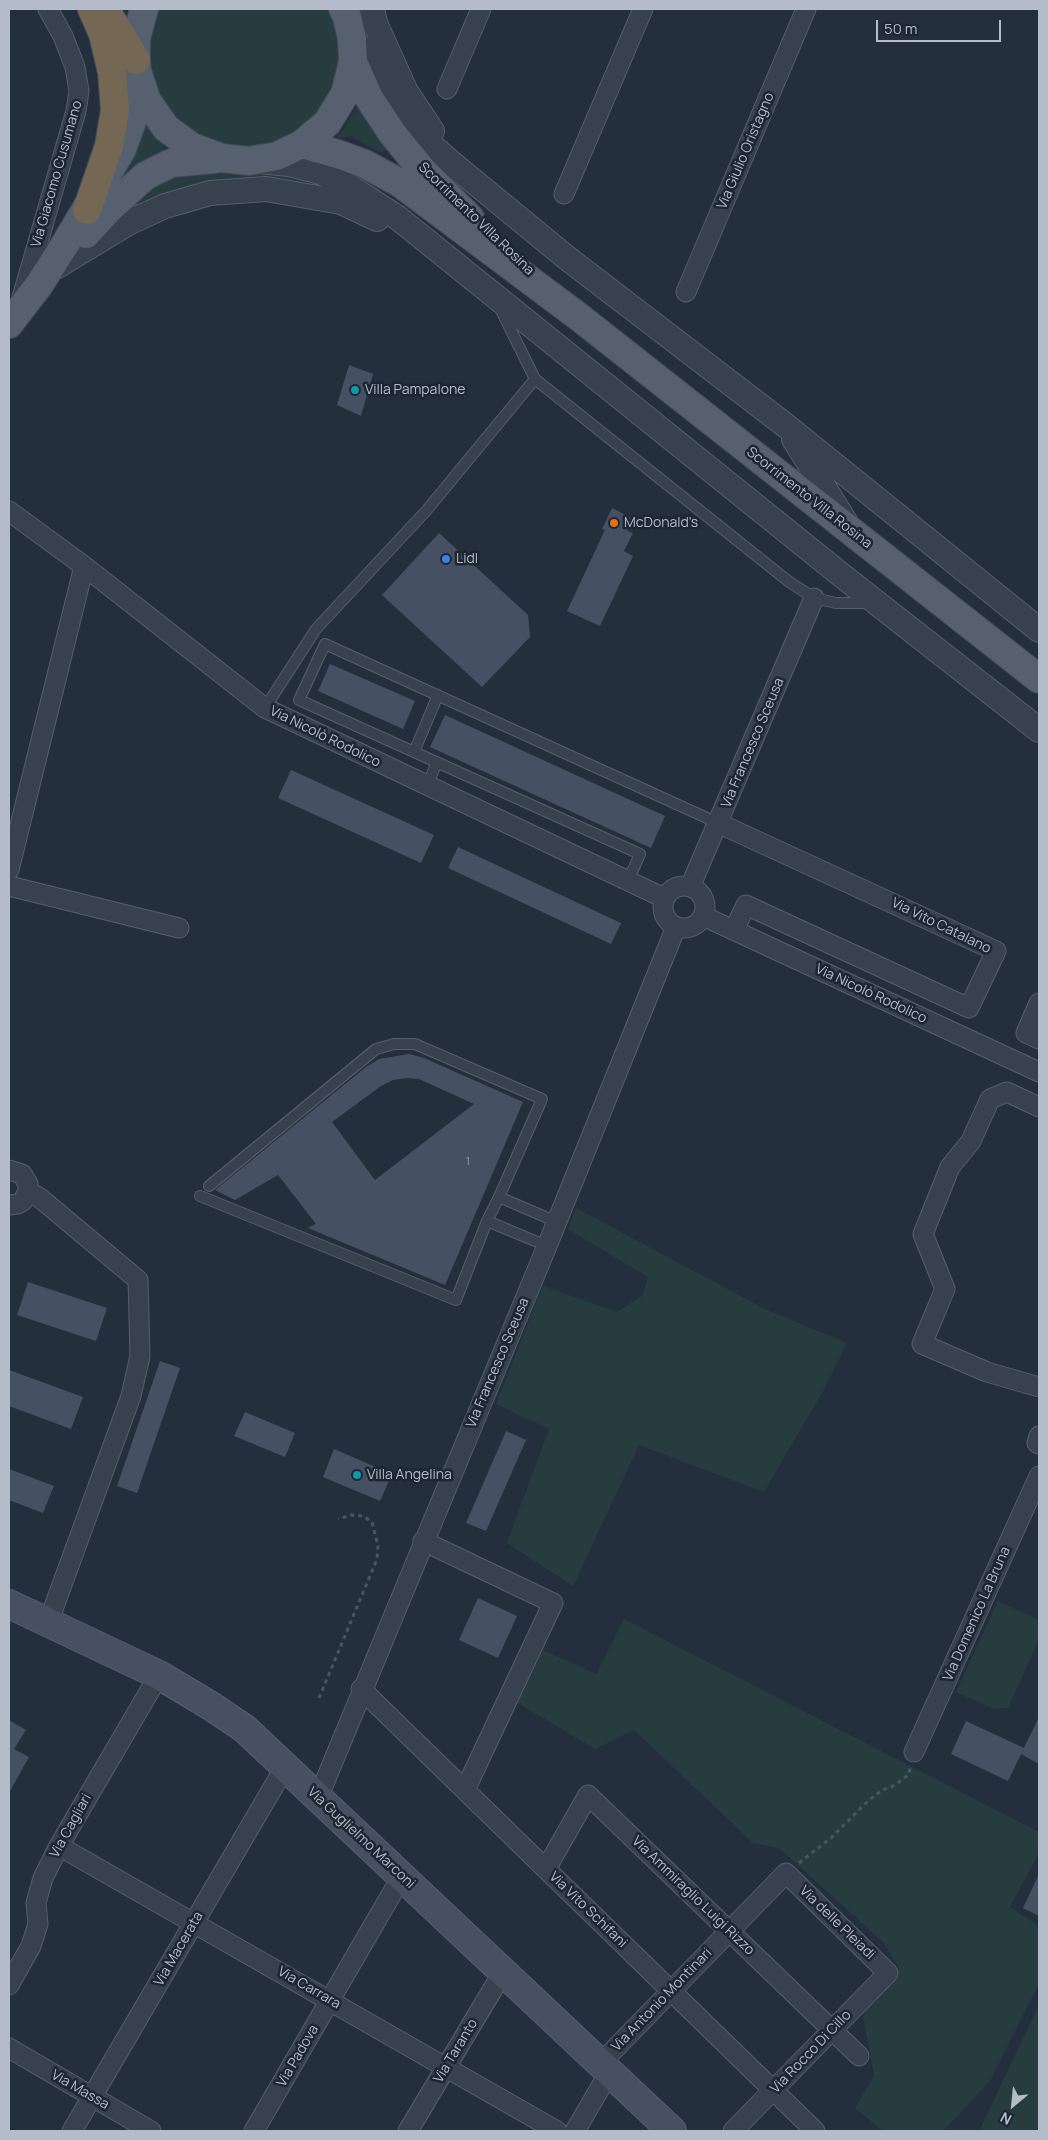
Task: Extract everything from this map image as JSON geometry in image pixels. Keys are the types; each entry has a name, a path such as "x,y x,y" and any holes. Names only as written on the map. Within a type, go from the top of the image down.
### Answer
{"highway":[{"path":"87,210 109,146 115,110 112,72 103,34 92,9"},
{"path":"105,9 136,66"}],"main road":[{"path":"46,277 122,149 134,116 136,39 144,9"},
{"path":"13,319 46,277 108,210 145,176 171,163 222,158 249,161 277,156 302,144 327,123 345,94 353,62 354,11"},
{"name":"Scorrimento Villa Rosina","path":"353,62 369,98 392,133 424,170 470,218 579,317"},
{"path":"136,66 147,101 166,128 192,147 222,158"},
{"name":"Scorrimento Villa Rosina","path":"302,144 365,164 400,183 579,317 1039,679"},
{"name":"Via Guglielmo Marconi","path":"9,1604 159,1675 245,1728 672,2131"}],"street":[{"name":"Via Giacomo Cusumano","path":"13,319 76,111 80,91 75,67 63,36 48,9"},
{"path":"447,89 481,9"},
{"path":"564,194 643,9"},
{"name":"Via Giulio Oristagno","path":"686,292 806,9"},
{"path":"354,11 375,77 398,111 425,140 567,258 785,425 1039,630"},
{"path":"249,161 289,164 320,172 350,187 398,218 876,603 1039,730"},
{"path":"46,277 110,233 165,206 210,193 266,188 341,202 391,225 462,270"},
{"path":"785,425 849,529"},
{"name":"Via Nicolò Rodolico","path":"13,512 265,708 664,898"},
{"path":"9,870 84,566"},
{"name":"Via Francesco Sceusa","path":"690,887 814,598"},
{"name":"Via Vito Catalano","path":"718,823 996,951 969,1008 746,905 734,930"},
{"path":"9,886 179,928"},
{"path":"678,887 690,887 696,890 704,901 703,916 695,925 682,928 676,927 670,923 663,912 664,898 667,893 678,887"},
{"name":"Via Nicolò Rodolico","path":"703,916 1039,1072"},
{"name":"Via Francesco Sceusa","path":"318,1798 423,1541 557,1222 676,927"},
{"path":"1039,1003 1026,1033 1039,1039"},
{"path":"1039,1107 1007,1092 990,1099 971,1141 950,1167 923,1234 945,1288 922,1344 987,1372 1039,1388"},
{"path":"9,1170 22,1174 28,1184 28,1191 23,1201 18,1204 9,1205"},
{"path":"28,1191 40,1198 138,1280 140,1356 131,1396 48,1623"},
{"name":"Via Domenico La Bruna","path":"914,1752 1039,1476"},
{"path":"423,1541 553,1603 465,1790"},
{"name":"Via Cagliari","path":"9,1985 31,1946 38,1924 36,1903 43,1878 59,1846 159,1675"},
{"name":"Via Vito Schifani","path":"362,1690 816,2131"},
{"name":"Via Macerata","path":"72,2131 286,1767"},
{"name":"Via Ammiraglio Luigi Rizzo","path":"546,1869 588,1795 859,2056"},
{"name":"Via Carrara","path":"59,1846 558,2131"},
{"name":"Via Antonio Montinari","path":"574,2131 605,2067 671,1991 786,1873"},
{"name":"Via delle Pleiadi","path":"786,1873 888,1973"},
{"name":"Via Padova","path":"254,2131 402,1876"},
{"name":"Via Taranto","path":"408,2131 503,1972"},
{"name":"Via Rocco Di Cillo","path":"733,2131 888,1973"},
{"name":"Via Massa","path":"9,2048 151,2131"}],"lane":[{"path":"494,296 535,379 788,581 814,598 836,603 876,603"},
{"path":"265,708 316,629 426,511 535,379"},
{"path":"628,881 640,854 299,700 325,644 718,823"},
{"path":"414,752 438,695"},
{"path":"427,786 437,762"},
{"path":"200,1196 456,1300 487,1221 542,1099 415,1044 394,1044 376,1049 209,1186"},
{"path":"499,1197 557,1222"},
{"path":"487,1221 547,1246"}],"path":[{"path":"319,1698 378,1553 372,1522 363,1516 351,1515 338,1519"},
{"path":"786,1873 831,1838 867,1802 882,1790 891,1787 909,1774 914,1752"}],"green space":[{"path":"155,9 334,9 344,37 335,95 295,138 235,153 187,135 146,79 147,27"},
{"path":"360,105 388,144 386,150 381,152 375,150 352,136 335,139"},
{"path":"142,122 164,146 163,153 112,199"},
{"path":"179,170 237,171 308,176 331,190 309,186 110,221 140,191"},
{"path":"576,1208 765,1309 847,1343 824,1389 764,1492 639,1445 573,1586 507,1543 549,1429 496,1404 543,1286 617,1312 642,1296 648,1277 568,1229"},
{"path":"998,1601 1039,1620 1039,1640 1008,1708 993,1709 956,1692"},
{"path":"624,1619 1039,1832 1039,1853 1010,1907 1039,1926 1039,1984 990,2081 943,2131 883,2131 855,2108 874,2076 862,2009 900,1970 883,1942 779,1848 753,1843 634,1730 595,1749 518,1703 543,1650 596,1674"},
{"path":"1039,2005 1039,2131 979,2131"}],"building":[{"name":"Villa Pampalone","path":"349,365 373,374 361,416 337,405"},
{"path":"612,508 633,519 627,531 633,533 624,551 633,556 600,626 567,611 605,530 602,529"},
{"path":"439,533 528,615 530,637 482,687 382,595"},
{"path":"330,664 415,701 403,729 318,691"},
{"path":"445,715 665,816 651,848 430,747"},
{"path":"291,770 434,835 421,863 278,798"},
{"path":"458,847 621,923 611,944 448,868"},
{"path":"409,1054 424,1058 523,1102 445,1285 308,1228 316,1224 278,1175 235,1200 215,1190 366,1067 379,1059","holes":["419,1079 474,1104 375,1180 332,1122 381,1086 393,1080"]},
{"path":"28,1282 107,1308 96,1341 17,1315"},
{"path":"160,1361 180,1368 137,1493 117,1486"},
{"path":"9,1370 83,1397 71,1429 9,1406"},
{"path":"245,1412 295,1433 285,1457 234,1436"},
{"path":"506,1431 526,1440 486,1531 466,1523"},
{"name":"Villa Angelina","path":"334,1449 392,1474 380,1501 323,1477"},
{"path":"9,1469 54,1486 43,1513 9,1500"},
{"path":"478,1598 517,1616 498,1658 459,1640"},
{"path":"1039,1717 1039,1764 1021,1754 1008,1781 951,1754 966,1721 1024,1748"},
{"path":"9,1720 26,1730 14,1749 29,1757 9,1793"},
{"path":"1039,1874 1039,1916 1023,1908"}],"place":[{"name":"Villa Pampalone","path":"355,390"},
{"name":"McDonald's","path":"614,523"},
{"name":"Lidl","path":"446,559"},
{"name":"Villa Angelina","path":"357,1475"}]}
